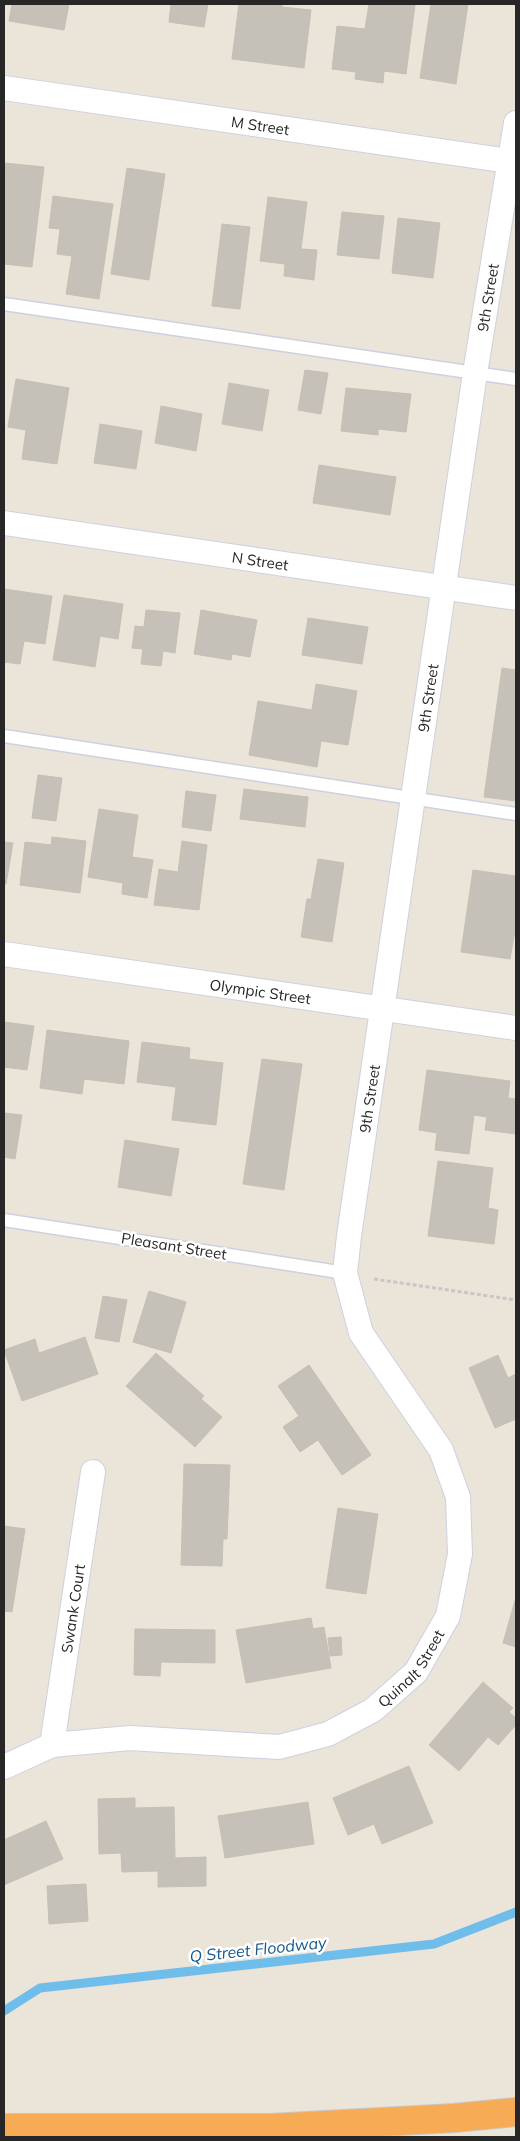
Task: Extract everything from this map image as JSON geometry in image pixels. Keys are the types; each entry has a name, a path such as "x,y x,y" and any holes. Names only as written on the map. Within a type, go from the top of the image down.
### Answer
{"highway":[{"path":"4,2128 270,2128 454,2118 516,2112"}],"street":[{"name":"M Street","path":"4,88 513,162"},
{"name":"9th Street","path":"345,1273 348,1236 475,373 513,162 516,123"},
{"name":"N Street","path":"4,523 516,598"},
{"name":"Olympic Street","path":"4,954 516,1028"},
{"name":"Quinalt Street","path":"4,1767 52,1745 130,1738 279,1747 328,1734 374,1710 416,1672 448,1616 460,1554 458,1497 440,1450 361,1333 345,1273"},
{"name":"Swank Court","path":"52,1745 92,1472"}],"lane":[{"path":"4,304 516,379"},
{"path":"4,736 516,814"},
{"name":"Pleasant Street","path":"4,1220 345,1273"}],"path":[{"path":"345,1273 516,1300"}],"building":[{"path":"12,4 69,4 64,30 9,21"},
{"path":"171,4 208,4 204,27 169,22"},
{"path":"239,4 282,4 282,7 311,10 304,68 232,59"},
{"path":"369,4 415,5 406,74 384,71 383,83 355,79 356,72 332,69 337,26 365,29"},
{"path":"431,4 468,4 456,84 420,78"},
{"path":"4,163 44,167 32,267 4,264"},
{"path":"127,168 165,174 149,280 111,274"},
{"path":"53,196 113,204 99,299 66,294 72,256 57,254 60,229 49,228"},
{"path":"268,197 307,202 301,249 317,250 314,280 284,276 285,264 260,261"},
{"path":"342,212 384,216 379,259 337,255"},
{"path":"398,218 440,223 433,278 392,273"},
{"path":"222,224 250,227 240,309 212,306"},
{"path":"305,370 328,373 321,414 298,410"},
{"path":"16,379 69,388 57,464 22,459 26,430 8,427"},
{"path":"229,383 269,390 262,431 222,424"},
{"path":"346,388 411,394 406,432 378,429 378,435 341,431"},
{"path":"161,406 202,414 196,451 155,443"},
{"path":"100,424 142,431 136,469 94,463"},
{"path":"319,465 396,477 390,515 313,503"},
{"path":"4,589 52,596 45,644 24,641 20,664 4,662"},
{"path":"64,595 123,604 118,639 100,636 95,667 53,660"},
{"path":"146,610 180,613 175,653 163,651 161,666 141,664 143,649 132,648 135,626 144,627"},
{"path":"201,610 257,620 250,657 232,654 231,660 194,654"},
{"path":"308,618 368,627 362,664 302,655"},
{"path":"502,668 516,670 516,801 484,797"},
{"path":"316,684 357,691 348,745 321,741 317,767 249,755 258,701 312,710"},
{"path":"38,775 62,778 56,821 32,818"},
{"path":"244,789 308,797 305,827 240,819"},
{"path":"186,791 216,795 211,831 182,827"},
{"path":"99,809 138,815 132,857 153,860 147,898 122,894 123,883 88,877"},
{"path":"52,837 86,841 80,893 20,885 25,842 51,845"},
{"path":"182,841 207,845 199,910 154,905 159,869 178,872"},
{"path":"4,842 13,843 6,884 4,884"},
{"path":"318,859 344,863 332,942 301,937 307,899 311,899"},
{"path":"473,870 516,876 516,936 514,936 510,959 461,952"},
{"path":"4,1022 34,1026 27,1070 4,1067"},
{"path":"47,1030 129,1041 124,1084 84,1079 82,1094 40,1088"},
{"path":"142,1042 190,1048 189,1059 223,1063 216,1125 172,1120 176,1087 137,1082"},
{"path":"262,1059 302,1064 284,1190 243,1184"},
{"path":"427,1070 510,1081 508,1098 516,1099 516,1134 485,1130 487,1117 474,1115 469,1154 435,1150 437,1133 419,1130"},
{"path":"4,1113 22,1115 15,1159 4,1157"},
{"path":"125,1140 179,1149 171,1196 118,1187"},
{"path":"438,1161 493,1168 488,1208 498,1210 494,1244 428,1236"},
{"path":"149,1291 186,1302 171,1353 133,1342"},
{"path":"103,1296 127,1300 119,1342 95,1338"},
{"path":"85,1337 98,1374 22,1401 4,1350 35,1339 39,1353"},
{"path":"156,1353 204,1396 201,1399 222,1417 195,1447 126,1386"},
{"path":"498,1355 508,1378 516,1374 516,1419 495,1428 469,1368"},
{"path":"309,1365 371,1455 342,1475 318,1440 300,1452 283,1427 299,1416 278,1386"},
{"path":"184,1464 230,1465 227,1539 223,1539 222,1566 181,1565"},
{"path":"338,1508 378,1514 366,1594 326,1588"},
{"path":"4,1526 25,1529 12,1612 4,1611"},
{"path":"516,1597 516,1647 503,1643"},
{"path":"311,1618 313,1629 324,1627 331,1668 246,1683 236,1630"},
{"path":"135,1629 215,1630 215,1663 161,1662 160,1676 134,1675"},
{"path":"341,1637 342,1655 330,1656 328,1638"},
{"path":"483,1682 513,1708 509,1712 516,1718 516,1725 498,1745 488,1737 459,1771 429,1745"},
{"path":"409,1766 433,1823 382,1844 374,1824 348,1835 333,1798"},
{"path":"135,1798 135,1808 174,1807 175,1858 206,1857 206,1886 158,1887 158,1871 122,1872 121,1853 99,1854 98,1799"},
{"path":"308,1802 314,1844 225,1858 218,1816"},
{"path":"46,1821 63,1859 4,1885 4,1840"},
{"path":"86,1884 88,1921 49,1924 47,1886"}],"waterway":[{"name":"Q Street Floodway","path":"4,2011 40,1988 434,1944 516,1912"}]}
